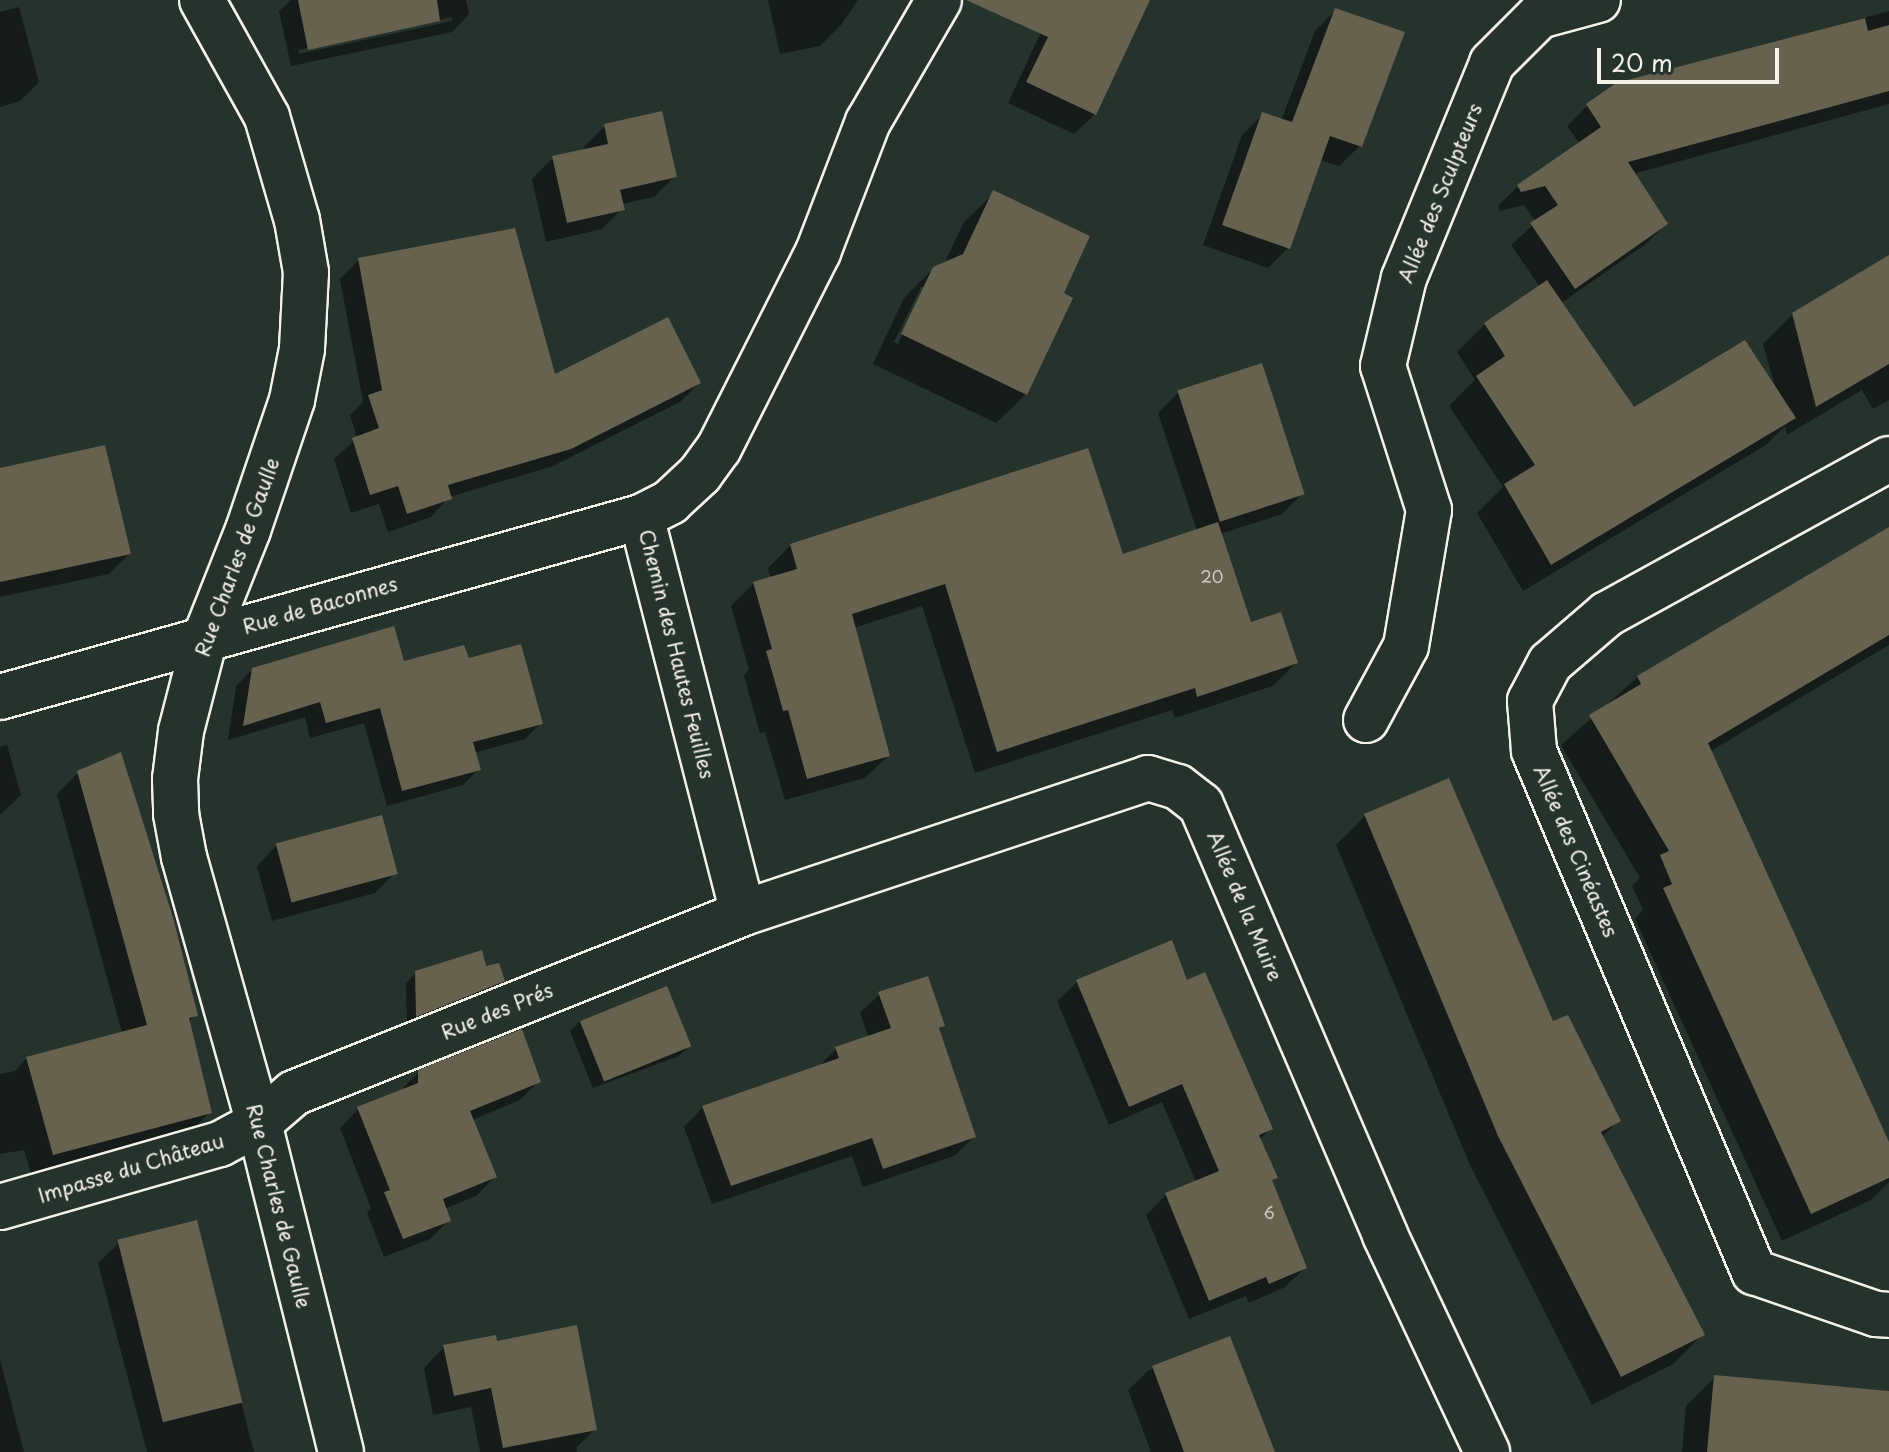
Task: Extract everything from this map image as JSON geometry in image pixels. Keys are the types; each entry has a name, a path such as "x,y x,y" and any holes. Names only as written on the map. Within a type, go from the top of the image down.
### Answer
{"street":[{"name":"Rue Charles de Gaulle","path":"202,0 267,117 297,220 306,272 302,349 292,400 248,530 205,638 181,731 175,779 176,814 184,857 259,1123 341,1452"},
{"name":"Chemin des Hautes Feuilles","path":"743,913 641,517 670,502 700,474 719,448 818,252 868,122 939,0"},
{"name":"Allée des Sculpteurs","path":"1366,720 1406,646 1429,510 1383,366 1404,278 1492,63 1539,16 1598,0"},
{"name":"Allée des Cinéastes","path":"1889,459 1607,614 1550,663 1530,701 1534,751 1754,1272 1876,1314 1889,1315"},
{"name":"Rue de Baconnes","path":"0,697 641,517"},
{"name":"Allée de la Muire","path":"743,913 1148,778 1178,787 1201,805 1385,1235 1487,1452"},
{"name":"Rue des Prés","path":"259,1123 294,1093 743,913"},
{"name":"Impasse du Château","path":"0,1207 220,1144 259,1123"}],"building":[{"path":"298,0 437,0 440,21 308,50"},
{"path":"966,0 1150,0 1096,115 1026,82 1048,37"},
{"path":"1335,8 1405,32 1362,147 1330,136 1290,249 1222,225 1262,112 1292,122"},
{"path":"1865,18 1868,31 1889,25 1889,91 1628,162 1668,224 1575,289 1530,223 1558,205 1545,186 1521,192 1517,185 1601,127 1586,104 1616,83"},
{"path":"662,111 677,177 620,190 625,210 567,223 552,156 608,144 604,124"},
{"path":"993,190 1090,236 1064,293 1073,298 1027,395 901,334 933,267 963,254"},
{"path":"515,228 555,374 668,317 701,383 571,449 448,485 452,499 407,514 398,486 370,495 352,438 379,428 368,395 382,390 358,258"},
{"path":"1889,255 1889,364 1816,407 1792,313"},
{"path":"1547,280 1634,407 1745,340 1796,418 1551,565 1504,484 1535,465 1476,376 1505,356 1484,323"},
{"path":"1262,363 1305,494 1220,522 1177,391"},
{"path":"105,445 131,554 0,582 0,468"},
{"path":"1088,448 1123,554 1218,522 1251,622 1281,612 1298,663 1197,697 1195,688 997,752 945,584 852,614 890,756 807,779 788,710 783,711 766,651 772,649 753,582 797,569 790,544"},
{"path":"1889,527 1889,635 1708,743 1889,1142 1889,1178 1811,1214 1663,888 1672,884 1660,855 1669,851 1589,715 1641,684 1637,676"},
{"path":"394,626 404,661 464,645 469,658 521,644 543,724 473,742 481,770 402,791 380,708 326,723 320,702 243,726 252,668"},
{"path":"121,752 174,921 198,1016 189,1018 212,1113 53,1155 26,1057 147,1025 77,771"},
{"path":"1449,778 1553,1021 1568,1015 1621,1121 1601,1132 1705,1335 1621,1377 1498,1136 1364,814"},
{"path":"382,815 398,874 292,902 276,843"},
{"path":"1172,940 1187,980 1205,972 1273,1129 1259,1135 1278,1178 1272,1180 1307,1268 1269,1284 1266,1277 1209,1301 1165,1193 1219,1171 1182,1084 1129,1107 1076,980"},
{"path":"482,950 486,966 499,963 505,981 416,1017 415,971"},
{"path":"928,976 945,1026 939,1028 976,1137 883,1169 872,1138 731,1186 702,1106 839,1058 835,1047 891,1028 878,992"},
{"path":"667,986 691,1046 604,1081 580,1021"},
{"path":"522,1029 541,1082 470,1111 497,1177 443,1199 451,1221 403,1239 384,1192 390,1190 357,1107 418,1083 418,1070"},
{"path":"197,1220 242,1402 163,1422 117,1240"},
{"path":"577,1325 597,1430 503,1448 491,1388 454,1396 443,1345 496,1335 497,1341"},
{"path":"1230,1336 1275,1452 1184,1452 1152,1366"},
{"path":"1714,1375 1889,1391 1889,1452 1707,1452"}]}
